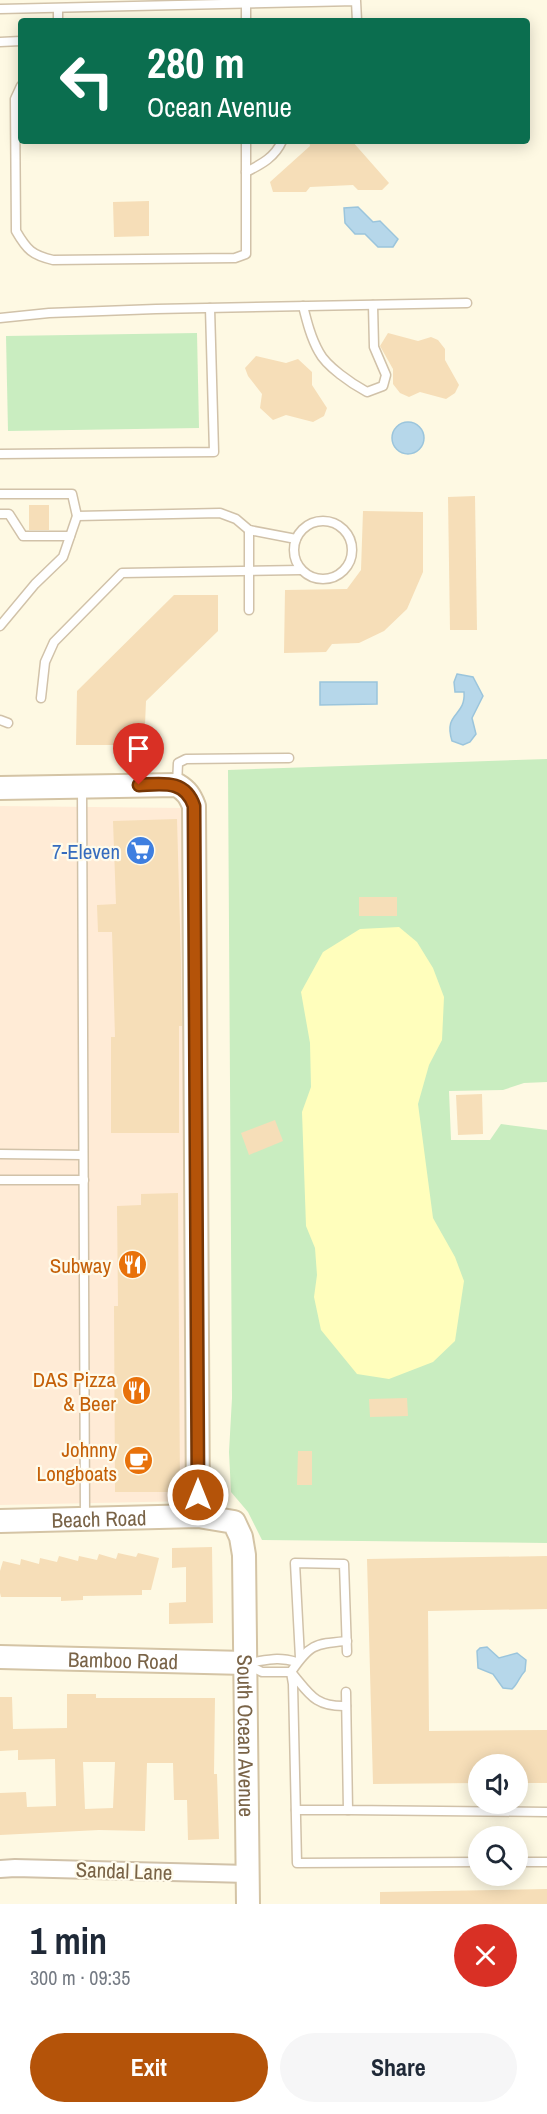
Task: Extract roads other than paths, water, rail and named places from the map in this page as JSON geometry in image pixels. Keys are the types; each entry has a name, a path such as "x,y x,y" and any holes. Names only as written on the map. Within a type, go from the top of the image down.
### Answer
{"street":[{"path":"0,788 177,785 191,796 194,806 198,1516"},
{"name":"Beach Road","path":"0,1521 198,1516 234,1522 241,1537 244,1568"},
{"name":"South Ocean Avenue","path":"244,1568 248,1904"},
{"name":"Bamboo Road","path":"0,1657 245,1664"},
{"name":"Sandal Lane","path":"0,1869 248,1874"}],"lane":[{"path":"0,9 356,2 357,18"},
{"path":"246,4 246,18"},
{"path":"58,9 58,18"},
{"path":"0,42 18,41"},
{"path":"18,92 15,99 16,231 24,245 35,256 53,260 235,258 246,254 246,144"},
{"path":"246,172 278,152 281,144"},
{"path":"0,318 49,313 467,303"},
{"path":"303,306 309,330 320,354 352,384 367,392 383,386 386,375 374,347 373,305"},
{"path":"0,454 214,452 210,308"},
{"path":"0,494 72,494 76,516 63,557 35,584 0,626"},
{"path":"76,516 220,513 236,519 249,530 296,539"},
{"path":"0,514 9,514 22,536 70,536"},
{"path":"41,698 45,662 54,642 122,573 301,570 315,578 331,578 345,569 350,562 352,546 344,531 330,522 322,521 306,526 296,539 294,555 301,570"},
{"path":"249,530 249,610"},
{"path":"177,785 178,763 186,759 289,758"},
{"path":"82,787 85,1519"},
{"path":"0,1154 83,1155"},
{"path":"0,1180 84,1180"},
{"path":"298,1660 295,1563 344,1564 347,1652"},
{"path":"347,1641 319,1644 304,1652 291,1672 297,1863 468,1862"},
{"path":"245,1664 270,1658 298,1660"},
{"path":"245,1664 261,1672 291,1672 315,1700 332,1707 346,1706"},
{"path":"346,1692 348,1810"},
{"path":"296,1810 547,1812"},
{"path":"528,1862 547,1862"}],"water":[{"path":"358,207 373,222 380,221 398,239 393,247 378,247 365,234 355,234 345,223 344,208"},
{"path":"408,422 419,427 424,438 419,449 408,454 397,449 392,438 397,427"},
{"path":"457,674 473,677 483,696 472,718 476,734 470,742 463,745 452,741 450,732 452,719 464,700 464,692 455,692 454,682"},
{"path":"320,682 377,682 377,704 320,705"},
{"path":"487,1647 499,1658 517,1653 526,1660 525,1671 512,1689 503,1688 493,1674 478,1668 477,1651"}],"place":[{"name":"7-Eleven","path":"141,851"},
{"name":"Subway","path":"132,1265"},
{"name":"DAS Pizza & Beer","path":"137,1391"},
{"name":"Johnny Longboats","path":"138,1461"}]}
